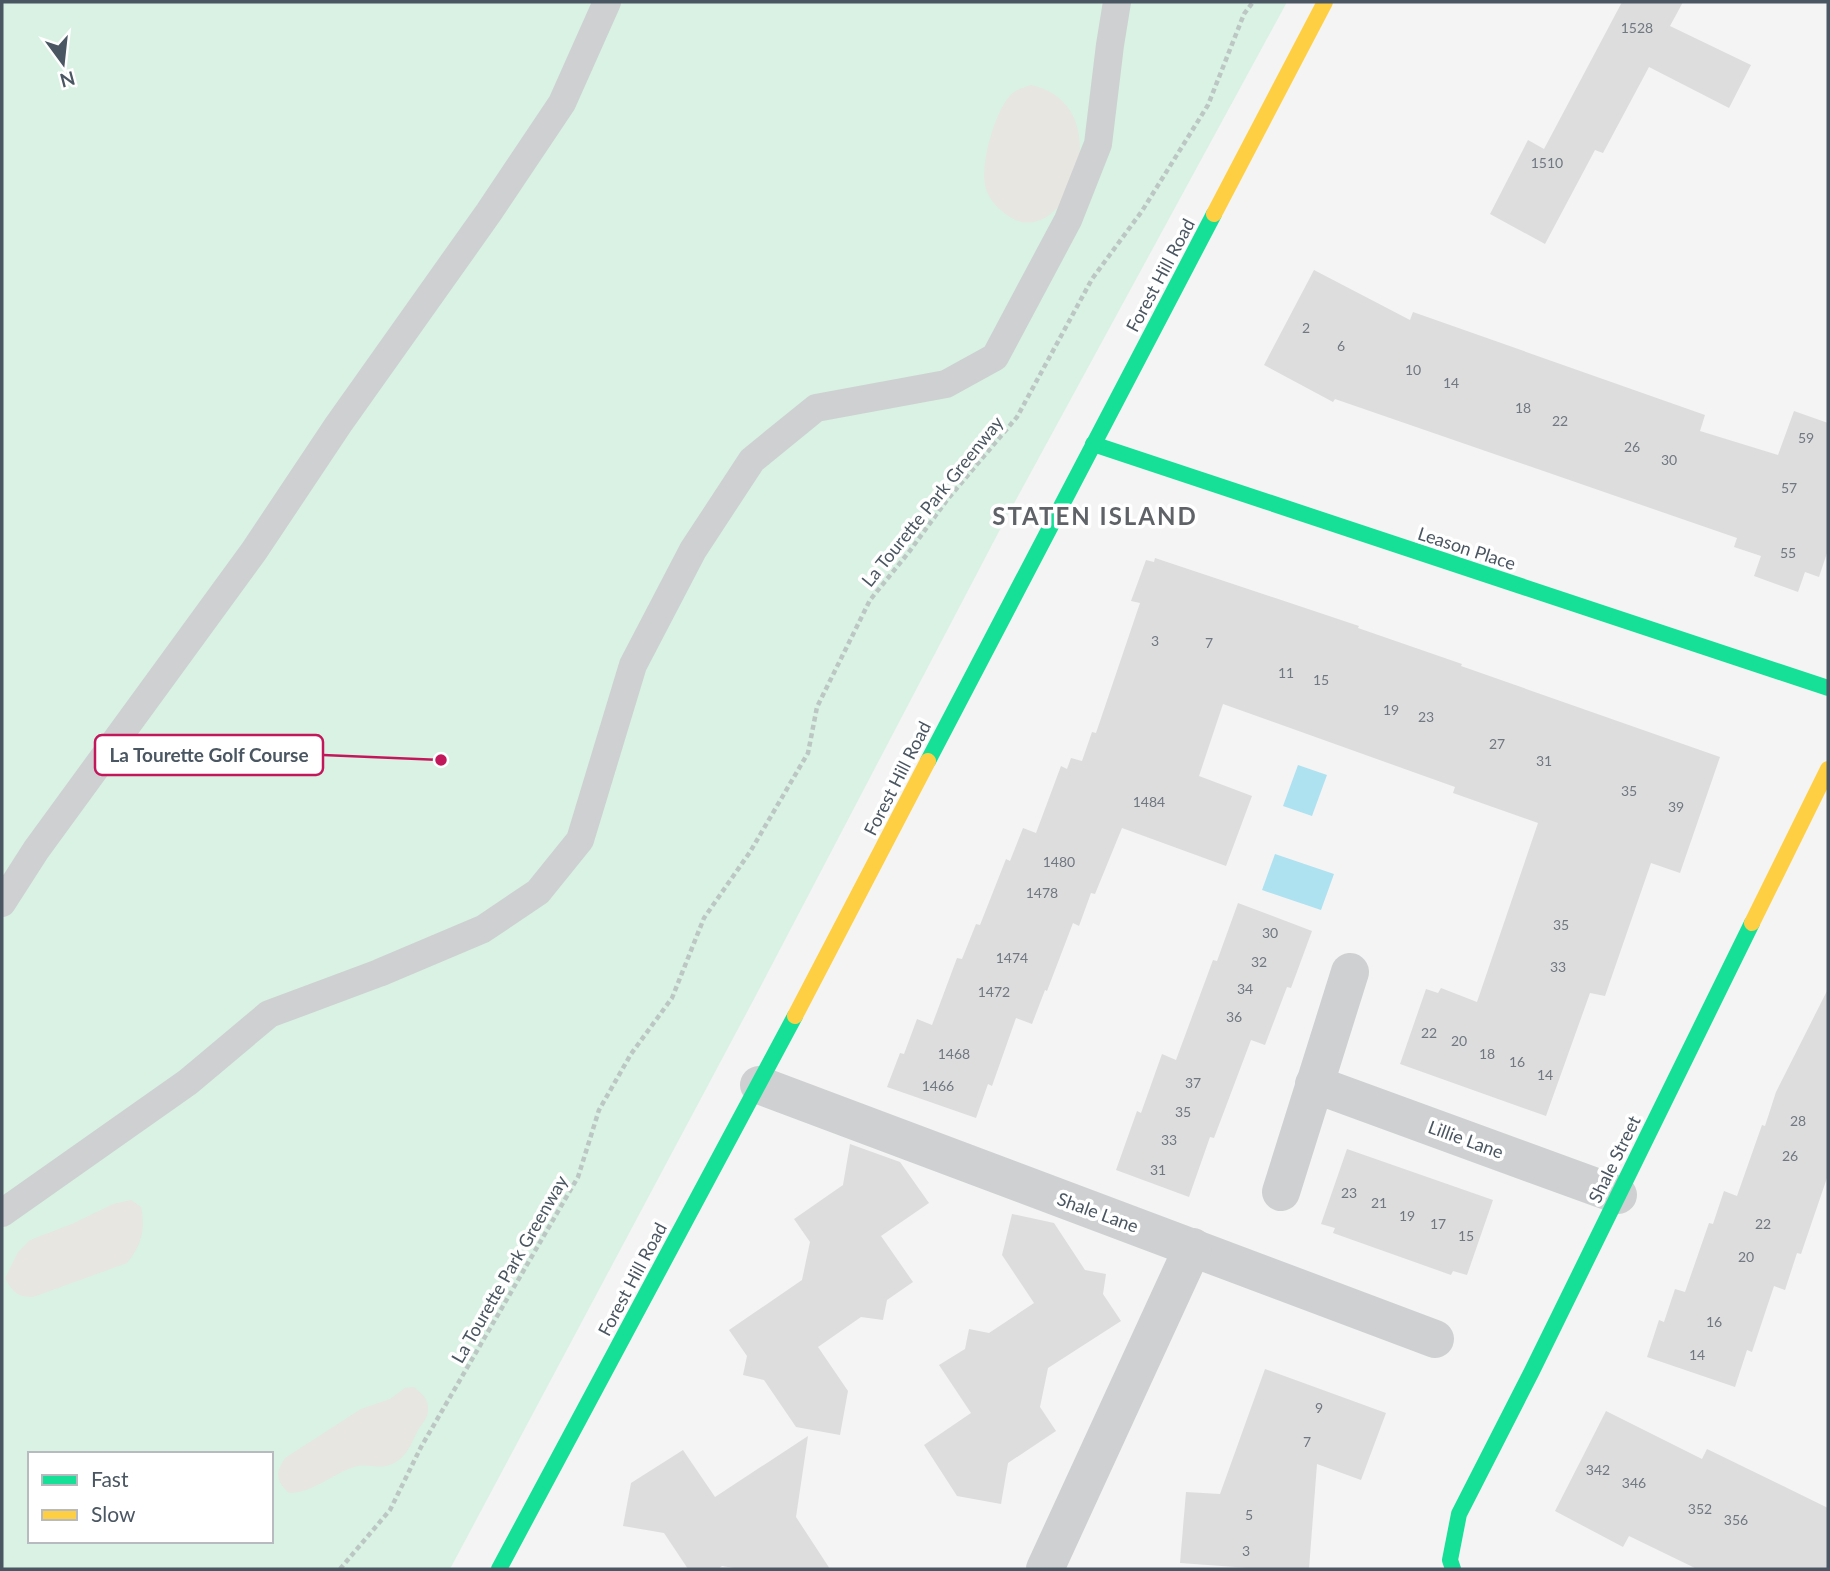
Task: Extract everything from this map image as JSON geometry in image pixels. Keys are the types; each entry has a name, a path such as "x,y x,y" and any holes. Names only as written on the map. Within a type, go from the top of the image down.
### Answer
{"street":[{"name":"Forest Hill Road","path":"499,1569 759,1085 1325,2"},
{"name":"Leason Place","path":"1093,444 1828,688"},
{"name":"Shale Street","path":"1453,1569 1450,1560 1459,1514 1828,769"},
{"path":"1280,1192 1350,972"},
{"name":"Lillie Lane","path":"1314,1084 1618,1195"},
{"name":"Shale Lane","path":"759,1085 1436,1339"},
{"path":"1045,1569 1193,1247"}],"lane":[{"path":"2,903 36,849 254,551 338,425 562,103 607,2"},
{"path":"2,1213 188,1082 269,1014 379,973 483,929 538,892 580,840 633,665 693,550 752,460 816,408 946,384 995,357 1068,220 1098,144 1117,2"}],"path":[{"name":"La Tourette Park Greenway","path":"340,1569 390,1510 421,1447 578,1177 599,1110 631,1054 672,998 704,918 750,852 808,753 817,707 870,600 947,500 1017,417 1092,279 1142,211 1208,105 1244,13 1253,2"}],"green space":[{"path":"2,2 1287,2 1005,520 754,999 450,1569 2,1569"}],"sand":[{"path":"1031,85 1059,98 1075,119 1080,145 1076,172 1066,196 1050,214 1031,222 1010,217 999,208 992,201 984,180 989,142 1003,106 1013,93"},
{"path":"131,1200 141,1207 142,1230 139,1244 127,1263 33,1297 19,1295 10,1287 5,1278 18,1252 30,1240 113,1204"},
{"path":"414,1387 427,1401 427,1415 409,1448 397,1461 386,1466 354,1467 298,1492 289,1493 281,1485 278,1473 285,1458 361,1409 390,1399 405,1388"}],"water":[{"path":"1298,765 1327,775 1312,816 1283,806"},
{"path":"1275,854 1334,874 1321,910 1262,890"}],"building":[{"path":"1622,2 1683,2 1670,26 1751,65 1729,108 1649,67 1603,153 1595,150 1545,244 1490,214 1528,140 1544,149"},
{"path":"1314,270 1410,320 1413,312 1705,415 1700,431 1778,455 1794,411 1828,423 1828,550 1819,577 1805,572 1798,592 1754,576 1761,556 1734,547 1737,538 1335,399 1333,402 1264,365"},
{"path":"1155,558 1359,626 1358,628 1462,664 1461,666 1720,757 1680,873 1651,863 1605,996 1590,993 1546,1116 1400,1064 1426,989 1438,993 1441,988 1477,1002 1538,823 1453,793 1455,787 1223,704 1199,776 1252,796 1226,866 1122,828 1095,894 1091,893 1079,926 1073,923 1032,1024 1016,1018 992,1086 988,1084 976,1118 887,1087 900,1053 904,1054 917,1019 932,1025 957,958 962,959 976,924 980,925 1006,859 1010,861 1023,828 1036,833 1061,766 1067,769 1071,758 1082,761 1092,732 1096,733 1140,603 1131,601 1146,560 1154,562"},
{"path":"1238,903 1312,931 1291,988 1287,987 1265,1045 1251,1040 1214,1138 1210,1137 1189,1197 1116,1170 1137,1111 1141,1113 1162,1054 1176,1060 1213,960 1217,961"},
{"path":"1828,989 1828,1175 1801,1254 1797,1253 1785,1290 1774,1286 1752,1352 1747,1350 1735,1387 1647,1357 1659,1320 1664,1322 1675,1289 1685,1292 1709,1223 1713,1224 1724,1191 1737,1196 1776,1092"},
{"path":"850,1144 900,1162 929,1203 881,1236 913,1282 887,1300 883,1320 861,1317 818,1347 848,1391 840,1435 796,1427 764,1380 743,1375 747,1356 729,1330 802,1280 810,1242 794,1219 843,1185"},
{"path":"1347,1149 1493,1200 1467,1275 1453,1271 1451,1275 1333,1233 1335,1228 1321,1224"},
{"path":"1012,1214 1054,1223 1085,1270 1106,1274 1103,1294 1121,1321 1048,1368 1040,1407 1056,1431 1008,1463 1001,1504 957,1496 924,1445 971,1413 939,1365 965,1349 969,1329 989,1333 1034,1303 1002,1255"},
{"path":"1265,1369 1386,1413 1361,1480 1317,1464 1309,1569 1263,1569 1180,1563 1186,1492 1220,1494"},
{"path":"1606,1411 1702,1459 1707,1449 1828,1508 1828,1569 1697,1569 1629,1536 1623,1547 1555,1511"},
{"path":"808,1436 796,1517 830,1569 740,1569 722,1566 718,1569 688,1569 664,1533 623,1526 631,1483 683,1450 715,1497"}],"traffic: fast":[{"path":"928,761 1214,214"},
{"path":"1093,444 1828,688"},
{"path":"1453,1569 1450,1560 1459,1514 1752,923"},
{"path":"499,1569 795,1016"}],"traffic: slow":[{"path":"1214,214 1325,2"},
{"path":"795,1016 928,761"},
{"path":"1752,923 1828,769"}],"place":[{"name":"La Tourette Golf Course","path":"441,760"}],"district":[{"name":"STATEN ISLAND","path":"1095,515"}]}
